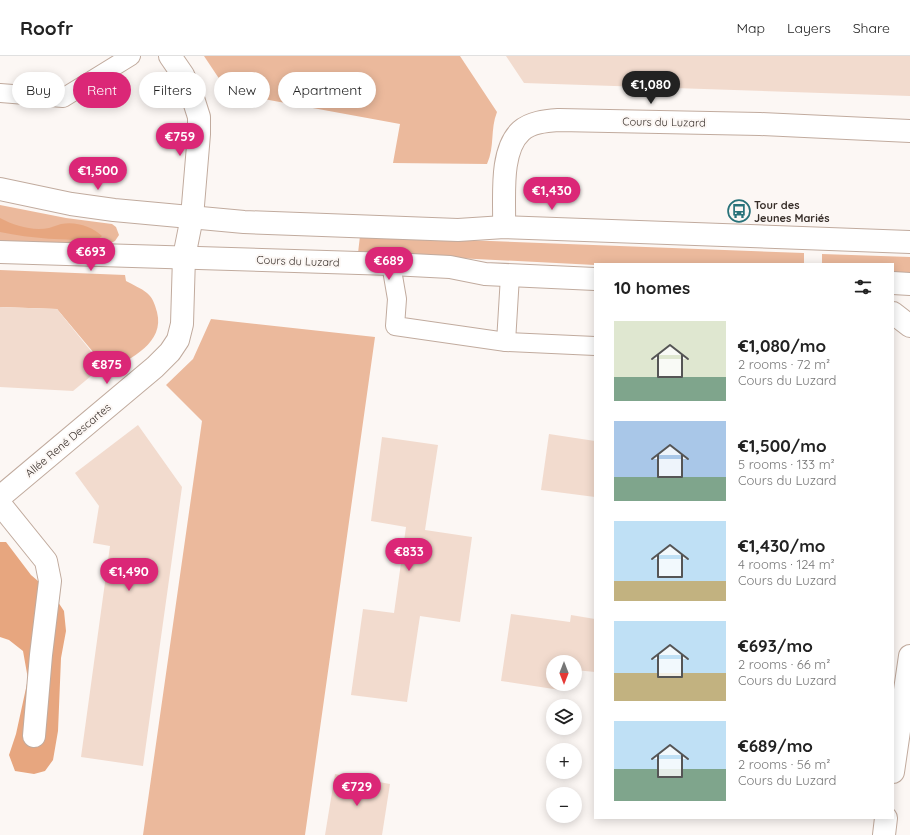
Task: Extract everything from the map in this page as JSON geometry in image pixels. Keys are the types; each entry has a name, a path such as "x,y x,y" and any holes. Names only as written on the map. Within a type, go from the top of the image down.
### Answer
{"street":[{"name":"Allée René Descartes","path":"0,497 170,352 178,340 182,324 184,257 192,217 199,117 189,89 170,56"},
{"name":"Cours du Luzard","path":"504,227 505,169 509,148 521,130 538,122 559,120 745,124 910,131"},
{"path":"0,189 71,204 244,222 458,230 504,227 910,242"},
{"name":"Cours du Luzard","path":"0,252 390,264 450,267 485,274 510,276 594,279"},
{"path":"894,283 910,284"},
{"path":"894,314 910,326"},
{"path":"0,504 46,561 50,581 40,655 34,736"},
{"path":"894,765 910,656"},
{"path":"884,835 886,819"}],"lane":[{"path":"0,93 63,98 131,56"},
{"path":"390,264 397,300 395,326 506,342 594,346"},
{"path":"506,342 510,276"}],"shaded area":[{"path":"204,56 460,56 497,112 489,158 487,164 393,163 400,124 313,108 376,108 376,72 278,72 278,102 270,100 270,72 215,72"},
{"path":"0,205 66,218 112,224 116,227 119,235 115,241 107,245 0,241"},
{"path":"0,218 18,225 36,229 72,223 93,229 102,236 97,240 73,240 36,238 0,232"},
{"path":"360,236 804,253 804,263 594,263 594,265 358,253"},
{"path":"822,254 910,257 910,276 894,276 894,263 822,263"},
{"path":"0,270 125,275 126,281 145,291 155,304 158,323 156,332 151,341 136,355 109,371 57,309 0,307"},
{"path":"211,319 375,337 305,835 143,835 202,421 166,385 193,359"},
{"path":"0,542 6,542 31,575 52,593 64,611 66,631 61,658 58,731 53,760 45,771 34,774 15,771 9,755 16,734 28,679 23,651 9,640 0,637"}],"building":[{"path":"506,56 910,56 910,96 524,83"},
{"path":"0,307 57,309 103,366 73,391 0,387"},
{"path":"138,425 182,487 143,766 81,757 110,546 93,543 99,506 75,473"},
{"path":"549,434 594,441 594,497 541,490"},
{"path":"382,437 438,445 425,530 472,537 460,622 420,616 407,702 351,695 363,609 394,613 406,527 371,521"},
{"path":"511,614 570,622 571,615 594,619 594,672 582,671 582,655 546,655 546,688 501,681"},
{"path":"335,774 390,784 382,835 325,835"}],"place":[{"name":"Tour des Jeunes Mariés","path":"739,211"}]}
